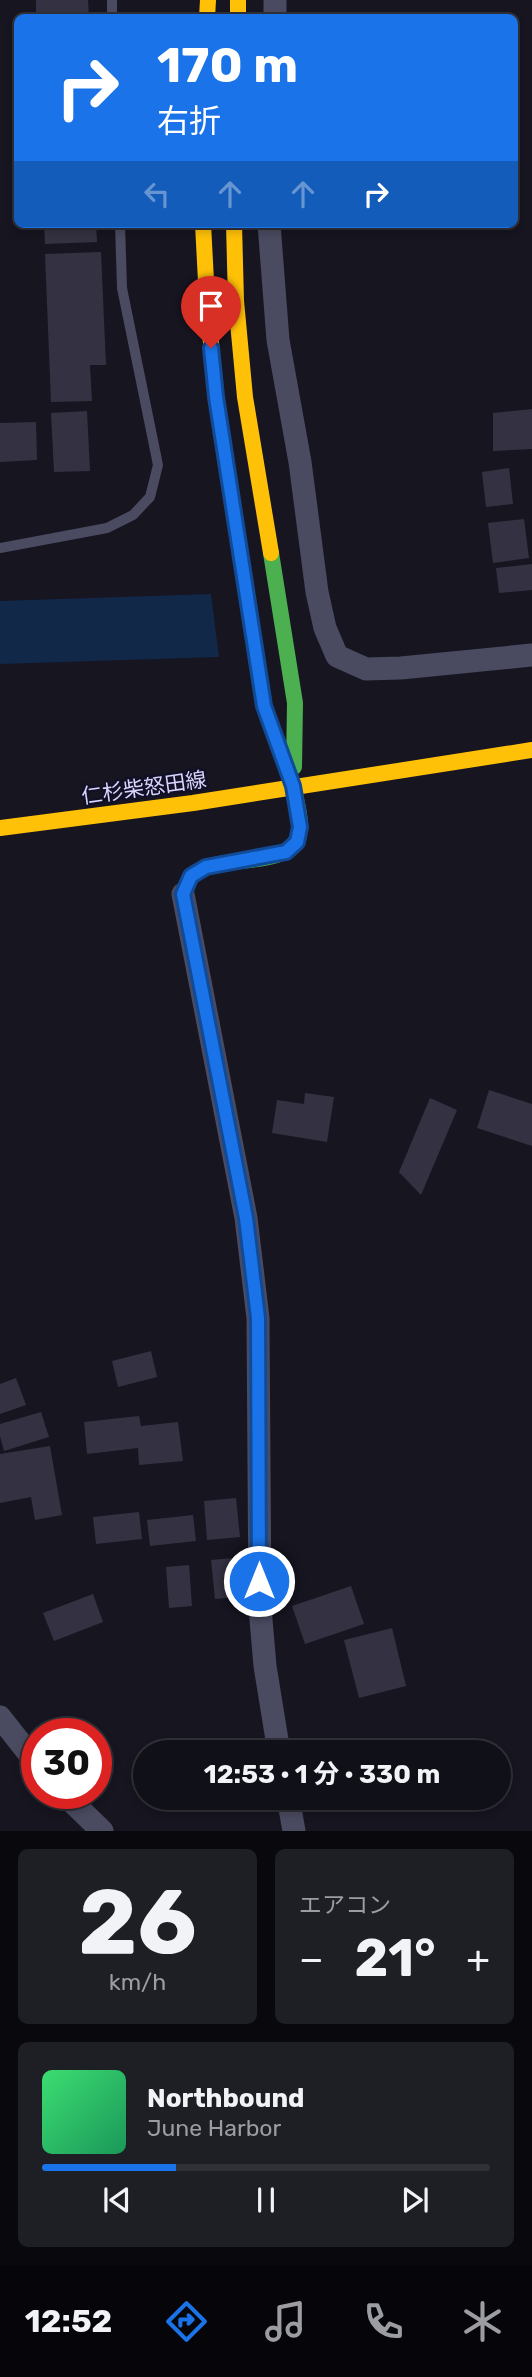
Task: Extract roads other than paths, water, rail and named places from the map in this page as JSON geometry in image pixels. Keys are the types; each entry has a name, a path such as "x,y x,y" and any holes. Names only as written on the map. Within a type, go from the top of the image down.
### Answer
{"main road":[{"path":"183,894 191,876 206,867 286,852 297,842 300,827 293,786 264,706 216,397 203,228"},
{"path":"234,228 236,301 245,397 295,703 293,786"},
{"name":"仁杉柴怒田線","path":"0,828 192,803 532,750"}],"street":[{"path":"269,228 278,340 300,462 317,592 325,628 337,656 366,669 532,655"},
{"path":"183,894 246,1218 258,1318 260,1608 265,1665 277,1740"},
{"path":"0,1717 21,1744"},
{"path":"80,1809 103,1831"},
{"path":"290,1810 294,1831"}],"lane":[{"path":"0,548 107,528 133,515 150,497 158,465 122,288 120,228"}],"water":[{"path":"211,594 219,657 0,664 0,601"}]}
